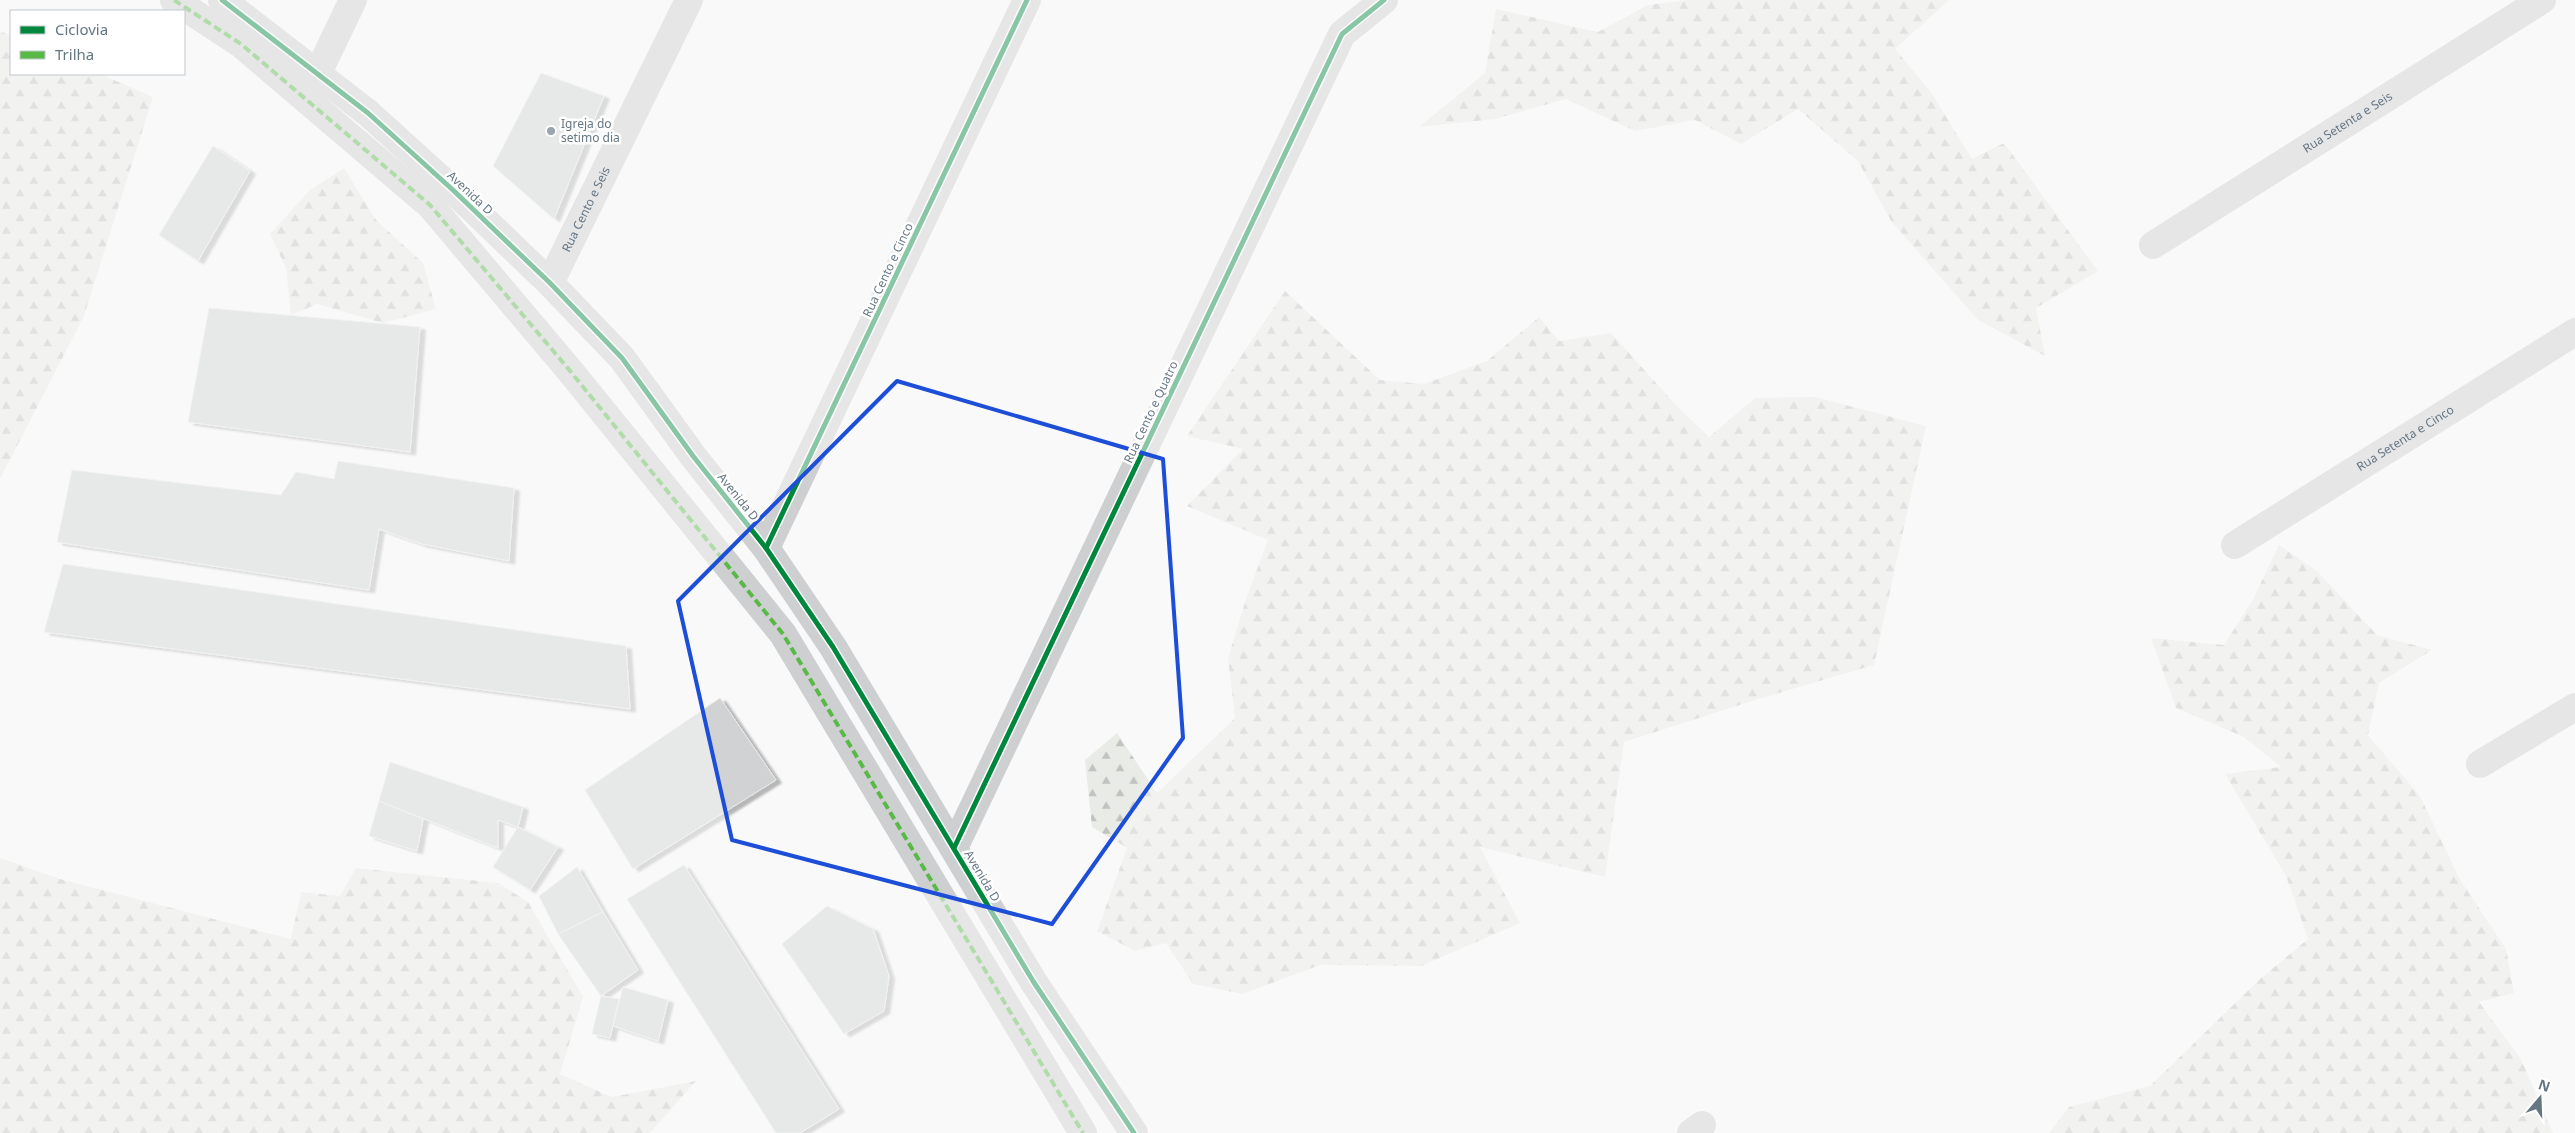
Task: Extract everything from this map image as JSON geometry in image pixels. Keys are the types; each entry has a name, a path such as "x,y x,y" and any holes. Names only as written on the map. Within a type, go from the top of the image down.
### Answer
{"street":[{"path":"174,0 241,44 430,205 571,372 783,634 1083,1133"},
{"name":"Avenida D","path":"222,0 368,113 454,190 550,283 622,358 693,456 766,548 833,647 1033,981 1134,1133"},
{"path":"318,73 353,0"},
{"name":"Rua Cento e Seis","path":"550,283 689,0"},
{"name":"Rua Cento e Cinco","path":"766,548 1027,0"},
{"name":"Rua Cento e Quatro","path":"954,848 1342,34 1384,0"},
{"name":"Rua Setenta e Seis","path":"2153,245 2542,0"},
{"name":"Rua Setenta e Cinco","path":"2235,545 2575,332"},
{"path":"2480,764 2575,707"}],"highlighted area":[{"path":"897,381 1163,459 1183,738 1052,924 732,840 678,601"}],"green space":[{"path":"1687,0 1949,0 1895,49 1931,92 1972,159 2004,143 2098,271 2036,308 2045,356 1978,320 1891,221 1858,161 1798,109 1741,144 1695,120 1635,131 1566,99 1495,119 1419,127 1485,73 1496,9 1598,32 1648,5"},
{"path":"0,31 10,36 10,75 102,75 153,97 84,316 0,479"},
{"path":"344,168 376,220 423,263 436,309 383,323 317,304 291,315 286,268 270,234 310,190"},
{"path":"1285,291 1380,380 1424,384 1487,361 1539,317 1559,341 1611,333 1675,404 1709,437 1755,398 1815,397 1926,426 1874,665 1752,701 1624,742 1605,877 1480,847 1520,923 1421,966 1320,965 1243,994 1193,984 1166,943 1135,951 1097,931 1127,848 1092,827 1085,760 1117,733 1157,793 1235,718 1228,658 1246,599 1268,540 1187,506 1243,449 1187,436"},
{"path":"2279,545 2317,571 2377,635 2432,650 2379,683 2368,735 2420,796 2459,878 2506,949 2514,993 2479,1002 2521,1059 2553,1133 2049,1133 2069,1107 2150,1086 2260,979 2308,939 2286,876 2225,774 2281,767 2244,737 2176,708 2151,638 2224,645 2252,601"},
{"path":"0,858 60,879 291,939 301,892 340,896 356,868 498,883 528,902 583,997 560,1074 612,1097 696,1081 650,1133 0,1133"}],"building":[{"name":"Igreja do setimo dia","path":"541,73 604,96 554,219 493,166"},
{"path":"213,146 250,171 198,261 159,235"},
{"path":"209,308 420,327 410,452 188,422"},
{"path":"338,461 514,488 509,561 422,544 379,529 369,590 57,542 72,470 281,495 296,472 334,479"},
{"path":"63,564 626,646 630,709 44,632"},
{"path":"720,698 776,780 633,869 585,790"},
{"path":"390,762 523,807 518,827 498,820 498,848 379,801"},
{"path":"379,801 423,819 417,851 369,836"},
{"path":"518,827 558,847 530,890 493,867"},
{"path":"684,865 839,1109 800,1133 776,1133 627,899"},
{"path":"577,867 603,912 558,934 539,896"},
{"path":"827,906 873,929 889,976 884,1011 844,1034 782,944"},
{"path":"603,912 638,970 601,996 558,934"},
{"path":"623,987 668,1000 658,1041 613,1026"},
{"path":"601,996 619,999 610,1038 592,1034"}],"marked path":[{"path":"174,0 241,44 430,205 571,372 783,634 1083,1133"}],"cycle path":[{"path":"222,0 368,113 454,191 550,283 622,358 693,456 766,548 833,647 1033,981 1134,1133"},
{"path":"766,548 1027,0"},
{"path":"954,848 1342,34 1384,0"}],"place":[{"name":"Igreja do setimo dia","path":"551,131"}]}
